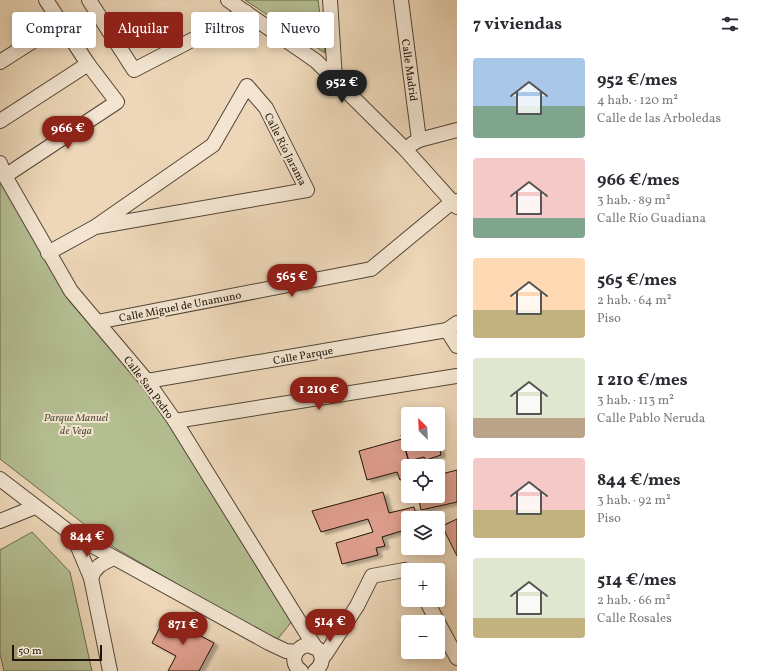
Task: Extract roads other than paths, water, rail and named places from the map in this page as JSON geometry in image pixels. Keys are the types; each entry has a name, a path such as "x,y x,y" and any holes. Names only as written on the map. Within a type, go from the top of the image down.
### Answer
{"street":[{"path":"46,0 54,12"},
{"path":"89,0 134,70 191,40"},
{"path":"228,0 246,12"},
{"path":"330,0 335,79"},
{"name":"Calle Madrid","path":"401,0 419,140"},
{"path":"259,21 316,61 404,148 455,204"},
{"path":"0,62 22,48"},
{"path":"3,169 117,102 77,48"},
{"path":"0,121 88,64"},
{"name":"Calle Río Jarama","path":"48,252 95,227 213,145 247,86 266,108 307,190 95,227"},
{"path":"404,148 419,140 457,130"},
{"name":"Calle San Pedro","path":"3,169 71,291 147,381 175,421 296,614 312,655 332,671"},
{"name":"Calle Miguel de Unamuno","path":"97,322 371,270 455,204"},
{"path":"452,327 457,346"},
{"name":"Calle Parque","path":"147,381 452,327"},
{"path":"175,421 457,376"},
{"path":"0,479 73,535 286,652 312,655"},
{"path":"0,521 35,507"},
{"path":"73,535 92,578 110,671"},
{"path":"92,578 94,570 97,566 114,558"},
{"path":"300,671 295,664 312,655 357,606 372,576 401,571"},
{"path":"430,607 457,658"}],"park label":[{"name":"Parque Manuel de Vega","path":"76,423"}]}
